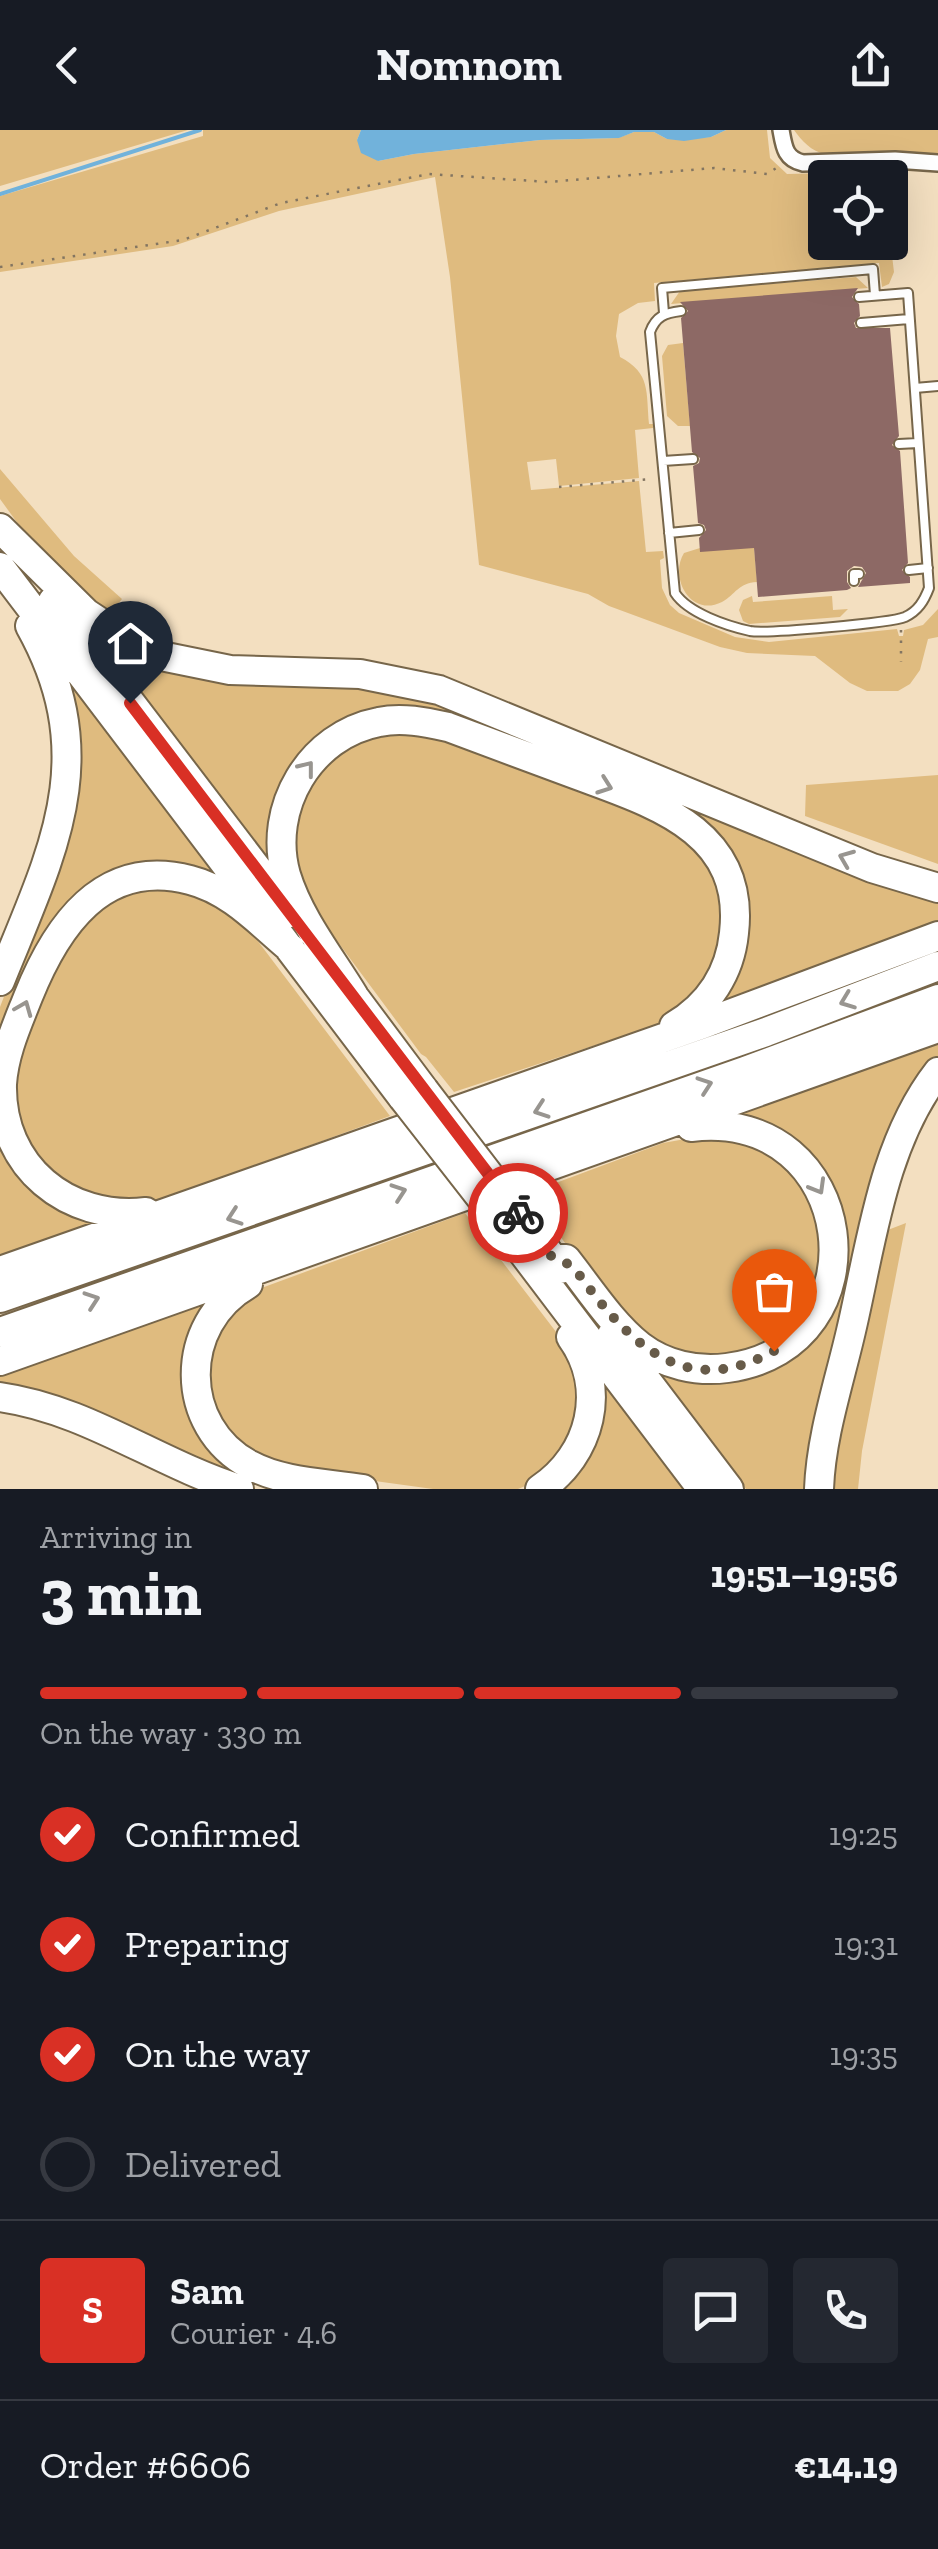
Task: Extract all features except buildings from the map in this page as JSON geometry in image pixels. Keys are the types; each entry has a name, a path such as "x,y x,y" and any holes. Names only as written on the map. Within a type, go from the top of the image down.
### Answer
{"highway":[{"path":"0,529 86,613 124,638 166,656 230,670 456,696 881,872 938,888"},
{"path":"0,529 354,996"},
{"path":"0,571 290,948 413,1094 541,1260 729,1489"},
{"path":"0,571 53,676 63,710 67,764 66,792 53,846 0,981"},
{"path":"413,1094 291,888 283,859 282,824 295,784 321,751 354,730 394,720 448,727 648,802 688,823 716,856 733,900 734,936 722,975 707,1000 690,1015 620,1054"},
{"path":"194,1204 108,1213 76,1204 39,1179 16,1150 4,1117 3,1073 13,1034 43,960 61,929 88,901 125,882 171,876 208,886 233,899 290,948"},
{"path":"0,1271 620,1054 938,936"},
{"path":"0,1298 748,1038 938,966"},
{"path":"0,1332 745,1071 938,999"},
{"path":"0,1362 938,1028"},
{"path":"819,1489 828,1426 891,1168 914,1110 938,1072"},
{"path":"541,1260 566,1260 617,1323 654,1355 680,1365 732,1368 764,1357 793,1338 813,1316 833,1268 830,1211 812,1175 787,1151 753,1132 722,1126 626,1141"},
{"path":"298,1256 230,1295 210,1319 208,1340 194,1372 196,1391 204,1418 224,1446 246,1463 268,1473 363,1489"},
{"path":"540,1489 561,1473 579,1450 588,1424 591,1385 576,1344 532,1284 541,1260"},
{"path":"541,1260 702,1489"},
{"path":"14,1402 77,1408 193,1473 239,1489"}],"street":[{"path":"781,130 789,157 808,163"},
{"path":"908,161 938,164"}],"lane":[{"path":"664,313 662,288 872,269 875,295"},
{"path":"681,311 664,313 650,332 672,579 680,600 700,612 746,630 770,631 899,619 922,604 929,588 908,292 859,296"},
{"path":"861,323 910,319"},
{"path":"914,388 938,386"},
{"path":"899,444 918,442"},
{"path":"663,462 693,459"},
{"path":"669,533 698,530"},
{"path":"909,570 928,568"}],"path":[{"path":"0,267 183,240 280,203 429,174 548,182 714,168 759,174 771,172 789,157"},
{"path":"559,487 664,478"},
{"path":"899,619 901,662"}],"shaded area":[{"path":"0,130 188,130 0,186"},
{"path":"203,130 361,130 357,140 378,161 540,140 618,138 634,132 654,132 667,139 711,137 726,130 767,130 770,158 787,174 808,174 808,260 893,260 894,272 889,284 882,287 879,263 654,283 655,301 638,303 619,314 616,336 620,357 642,377 649,424 653,424 653,428 635,430 639,478 559,486 556,459 527,462 531,490 639,481 646,552 663,551 662,588 670,605 679,613 735,637 769,642 897,629 899,636 903,636 904,630 923,625 938,609 938,637 928,639 920,670 910,684 898,691 867,691 815,656 747,653 720,647 609,606 588,594 479,565 450,277 435,177 279,211 173,246 0,272 0,196 203,136"},
{"path":"794,130 938,130 938,157 909,153 825,154 811,148"},
{"path":"856,277 868,288 671,304 680,291"},
{"path":"683,343 690,426 678,426 667,416 662,356 668,345"},
{"path":"0,469 74,556 122,599 107,617 40,554 0,499"},
{"path":"700,548 754,548 757,582 745,584 722,602 711,605 692,600 685,592 679,573 684,553"},
{"path":"752,596 753,602 832,596 833,610 848,609 840,617 749,624 743,621 739,610 743,600"},
{"path":"97,636 411,694 938,898 938,926 704,1016 725,994 723,848 490,733 329,733 275,866"},
{"path":"64,676 223,884 203,875 72,900 39,941 0,1035 0,1007 58,856"},
{"path":"413,728 641,807 701,847 727,910 711,981 656,1028 454,1092 314,910 293,861 299,796 340,746"},
{"path":"938,775 938,864 805,816 806,785"},
{"path":"139,886 204,894 251,932 390,1116 153,1203 122,1208 47,1175 12,1112 22,1031 72,925"},
{"path":"938,1035 938,1060 917,1089 811,1489 746,1489 651,1363 787,1355 841,1216 726,1115"},
{"path":"713,1134 779,1155 822,1216 818,1291 783,1337 716,1360 666,1351 609,1304 529,1193 663,1143"},
{"path":"0,1142 109,1221 0,1262"},
{"path":"465,1213 563,1341 578,1368 578,1429 537,1481 518,1489 433,1489 302,1471 249,1453 224,1428 206,1395 207,1343 248,1293"},
{"path":"906,1223 858,1489 824,1489 880,1233"},
{"path":"226,1289 189,1402 302,1489 271,1489 232,1478 0,1387 0,1369"},
{"path":"600,1379 684,1489 558,1489"}],"water":[{"path":"361,130 726,130 684,141 654,132 634,132 619,138 540,140 378,161 361,153 357,140"}],"waterway":[{"path":"0,194 200,130"}],"way so far":[{"path":"518,1213 552,1257 566,1260 617,1323 654,1355 706,1369 732,1368 774,1351"}],"route":[{"path":"130,703 518,1213"}]}
